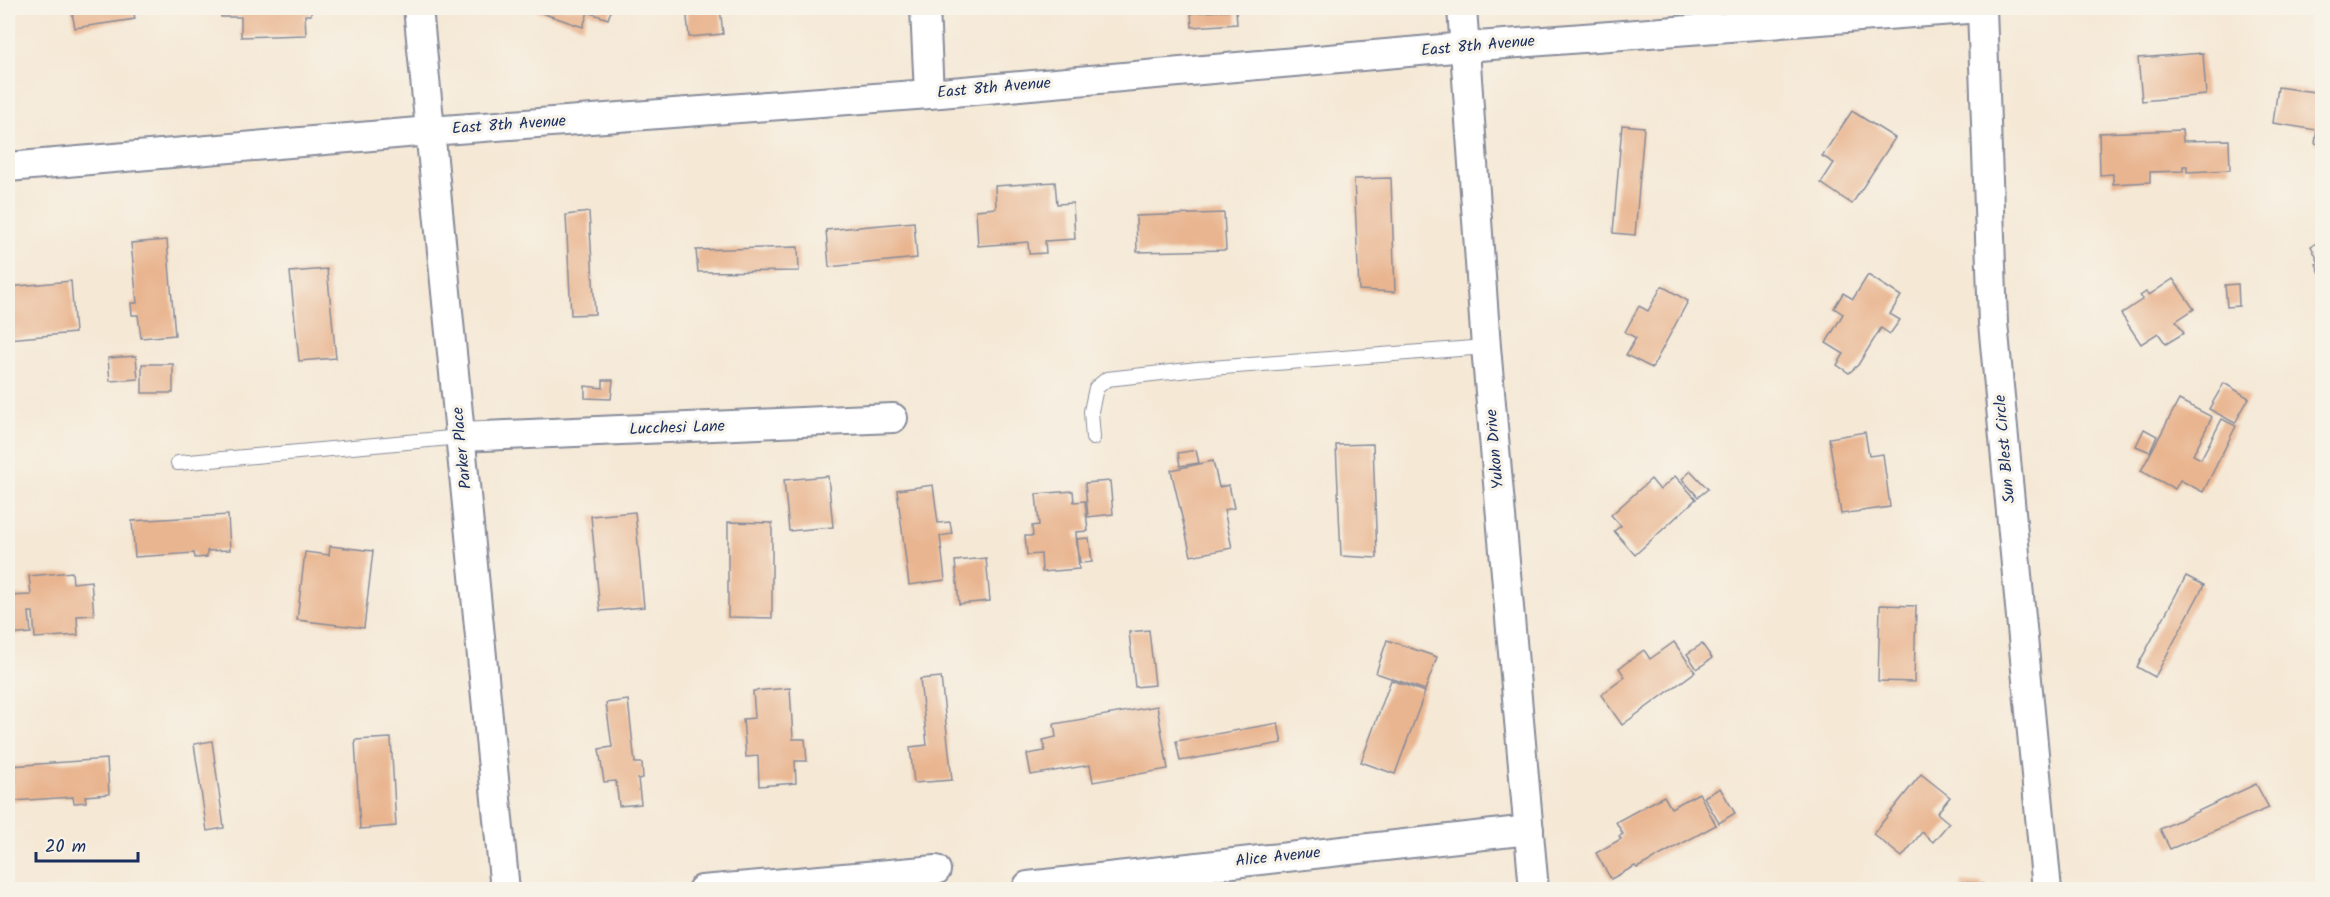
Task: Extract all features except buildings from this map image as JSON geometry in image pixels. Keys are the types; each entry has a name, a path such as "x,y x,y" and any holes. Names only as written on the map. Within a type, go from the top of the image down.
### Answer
{"street":[{"name":"Parker Place","path":"418,8 506,890"},
{"path":"925,8 929,94"},
{"name":"Yukon Drive","path":"1462,8 1486,347 1534,890"},
{"name":"East 8th Avenue","path":"8,167 430,131 929,94 1465,47 1981,8"},
{"name":"Sun Blest Circle","path":"1981,8 1993,323 2048,890"},
{"name":"Lucchesi Lane","path":"461,437 893,418"},
{"name":"Alice Avenue","path":"1028,886 1529,830"},
{"path":"702,890 936,870"}],"lane":[{"path":"1093,438 1091,411 1096,388 1107,379 1198,369 1486,347"},
{"path":"178,463 461,437"}]}
